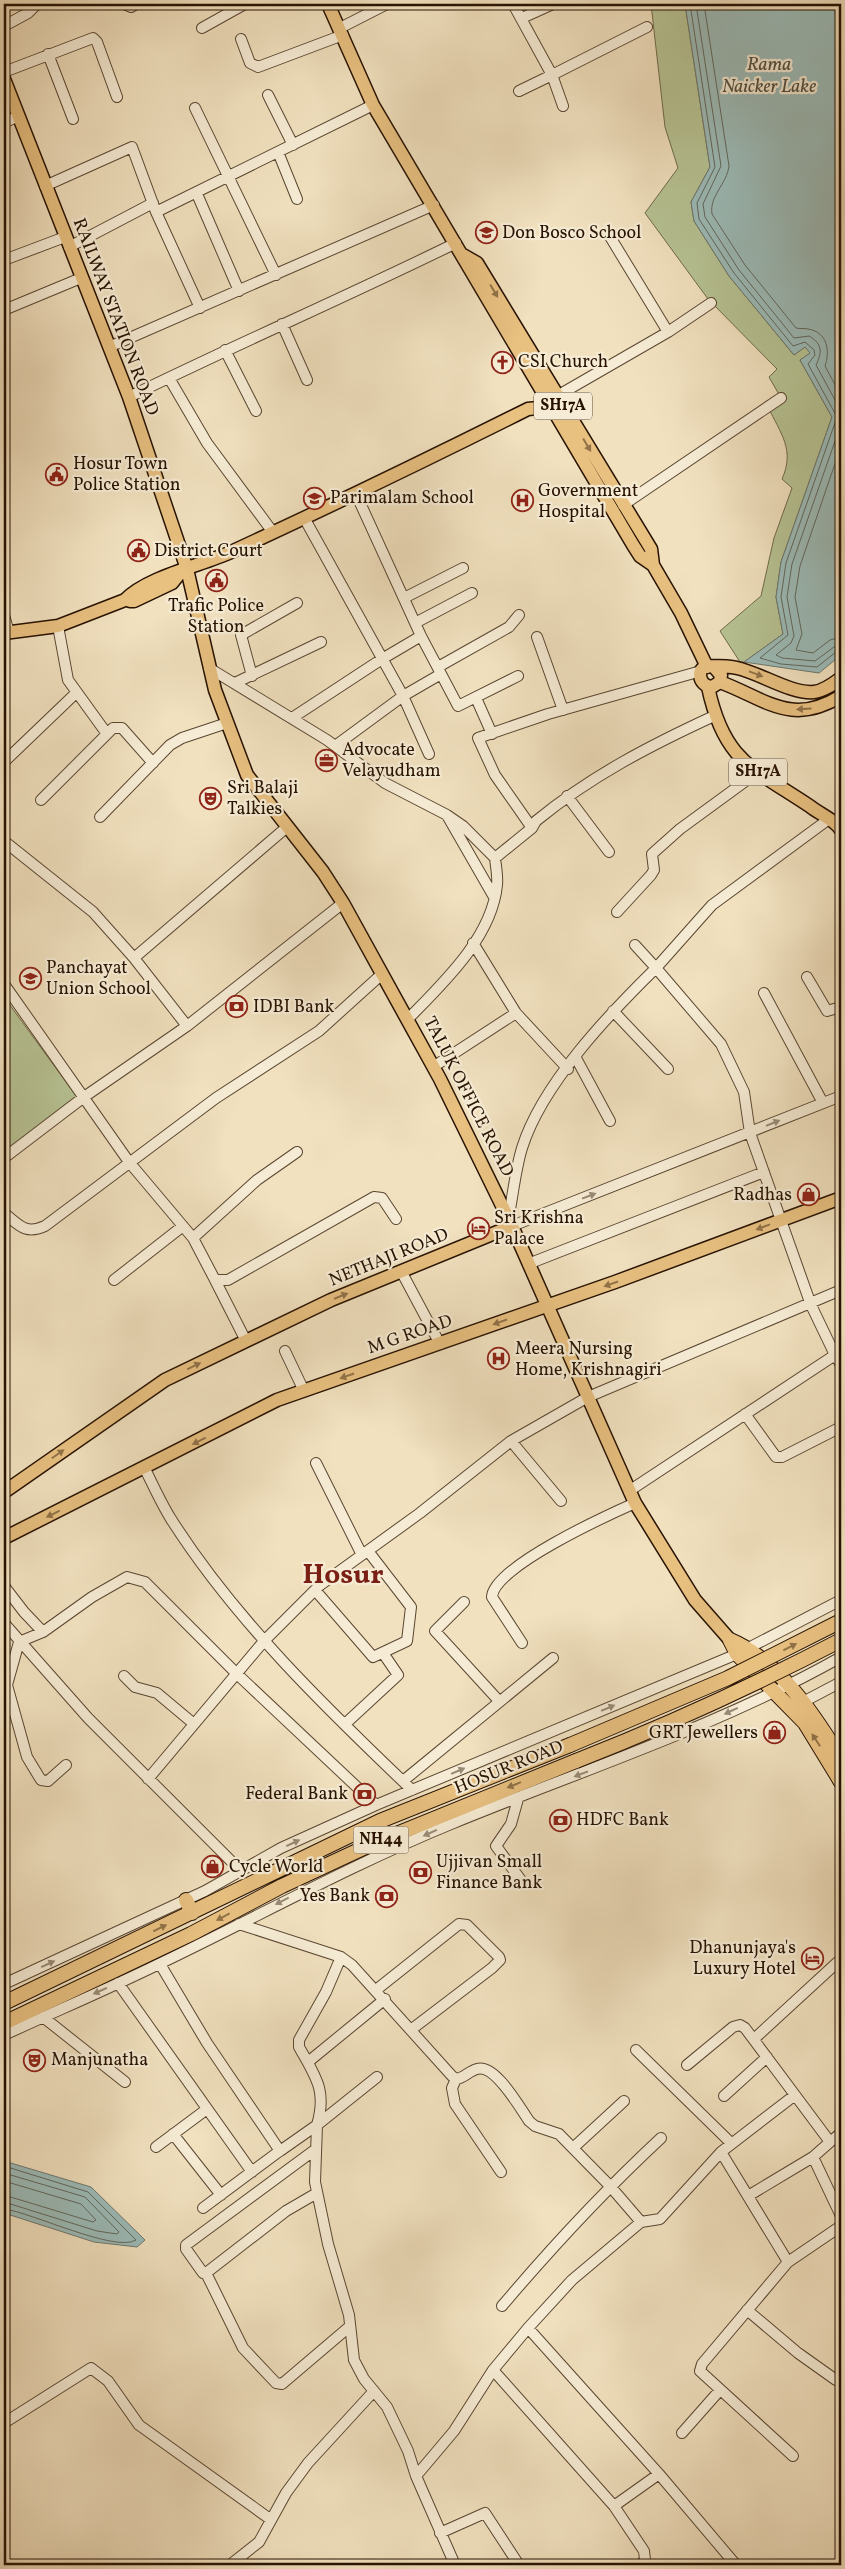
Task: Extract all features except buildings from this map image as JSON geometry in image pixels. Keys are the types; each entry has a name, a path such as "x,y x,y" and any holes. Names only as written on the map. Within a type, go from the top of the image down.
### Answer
{"highway":[{"name":"HOSUR ROAD","path":"191,1908 380,1821 570,1745 728,1678 841,1621"},
{"name":"TALUK OFFICE ROAD","path":"730,1640 781,1687"},
{"name":"HOSUR ROAD","path":"193,1938 282,1886 372,1844 656,1730 734,1695 841,1640"},
{"path":"781,1687 803,1702 820,1724 841,1760"},
{"path":"781,1687 841,1782"},
{"name":"NH44","path":"4,2003 191,1908"},
{"name":"NH44","path":"4,2023 193,1938"}],"main road":[{"name":"SH17A","path":"328,4 373,105 463,255 477,263 547,402 640,556 653,565"},
{"name":"RAILWAY STATION ROAD","path":"4,79 129,397 183,571"},
{"name":"SH17A","path":"547,402 623,505 651,549 653,565 681,613 708,668 721,675 714,684 714,716 730,746 749,767 829,819 841,830"},
{"path":"232,552 239,555 306,523 528,409 547,402"},
{"path":"6,633 58,626 125,600 134,601 172,583 183,571 232,552 272,531 357,496"},
{"name":"TALUK OFFICE ROAD","path":"183,571 215,690 247,775 343,903 433,1066 510,1223 635,1503 695,1600 730,1640"},
{"name":"SH17A","path":"708,668 701,681 714,684"},
{"path":"708,668 737,668 814,692 828,688 841,678"},
{"path":"714,684 732,686 764,704 807,709 826,705 841,696"},
{"name":"M G ROAD","path":"4,1538 145,1469 277,1400 440,1344 841,1198"},
{"name":"NETHAJI ROAD","path":"4,1492 165,1380 331,1300 510,1223"}],"street":[{"path":"4,26 17,20 37,4"},
{"path":"124,4 131,7 136,4"},
{"path":"202,28 245,4"},
{"path":"241,39 250,63 258,66 341,32 387,4"},
{"path":"513,4 552,75 563,106"},
{"path":"522,18 553,4"},
{"path":"519,91 647,27"},
{"path":"4,72 93,38 97,42 117,96"},
{"path":"48,54 73,119"},
{"path":"268,95 293,145"},
{"path":"4,260 67,242 154,208 197,194 229,176 373,105"},
{"path":"195,108 276,275"},
{"path":"4,123 18,116"},
{"path":"45,186 132,147 154,208 200,308"},
{"path":"278,152 297,199"},
{"path":"197,194 239,291"},
{"path":"109,347 434,205"},
{"path":"609,235 668,332"},
{"path":"129,397 225,350 456,243"},
{"path":"4,310 82,278"},
{"path":"547,402 668,332 711,303"},
{"path":"282,324 307,380"},
{"path":"225,350 256,410"},
{"path":"168,378 207,443 272,531"},
{"path":"623,505 781,398"},
{"path":"357,496 421,636 458,706 518,676"},
{"path":"306,523 403,696 429,754"},
{"path":"404,598 463,568"},
{"path":"416,623 472,593"},
{"path":"252,676 241,639 243,633 297,603"},
{"path":"335,746 439,671 509,626 519,615"},
{"path":"4,616 6,633"},
{"path":"58,626 64,667 76,693 107,734"},
{"path":"292,718 382,659 421,636"},
{"path":"537,638 563,710"},
{"path":"235,683 321,642"},
{"path":"210,668 335,746 385,783 447,815 463,826 495,858 497,886 488,918 463,961 407,1020"},
{"path":"532,828 495,775 478,738 563,710 708,668"},
{"path":"4,762 76,693"},
{"path":"476,698 492,734"},
{"path":"495,858 532,828 536,821 588,781 663,739 714,716"},
{"path":"100,817 170,745 182,738 227,723"},
{"path":"42,800 113,728 122,728 153,763"},
{"path":"617,912 651,875 654,870 650,858 652,854 680,829 758,772"},
{"path":"567,796 609,852"},
{"path":"447,815 494,897"},
{"path":"510,1223 523,1148 547,1096 613,1011 656,968 712,905 829,819"},
{"path":"134,958 287,827"},
{"path":"4,841 93,912 134,958 187,1026"},
{"path":"4,1158 84,1097 187,1026 343,903"},
{"path":"473,943 516,1014 568,1069"},
{"path":"635,945 720,1044 744,1092 750,1132 810,1305 841,1365"},
{"path":"4,1213 26,1230 34,1231 45,1226 216,1098 318,1031 382,974"},
{"path":"807,977 826,1011 841,1007"},
{"path":"4,984 129,1162 194,1238 246,1341"},
{"path":"764,993 823,1103"},
{"path":"613,1011 668,1069"},
{"path":"433,1066 516,1014"},
{"path":"576,1058 610,1121"},
{"name":"NETHAJI ROAD","path":"510,1223 841,1096"},
{"path":"194,1238 257,1180 297,1152"},
{"path":"528,1264 764,1172"},
{"path":"215,1280 228,1280 374,1197 382,1198 396,1219"},
{"path":"114,1280 183,1226"},
{"path":"401,1271 440,1344"},
{"path":"148,1779 264,1641 315,1590 420,1513 511,1441 588,1397 810,1305 841,1290"},
{"path":"285,1351 304,1391"},
{"path":"629,1491 835,1355"},
{"path":"745,1414 776,1457 782,1457 841,1426"},
{"path":"511,1441 562,1501"},
{"path":"315,1590 373,1658 408,1640 410,1607 365,1553 316,1463"},
{"path":"145,1469 170,1518 264,1641 344,1724 412,1790"},
{"path":"522,1643 492,1597 494,1587 529,1558 580,1528 635,1503"},
{"path":"18,1642 43,1632 92,1597 127,1577 145,1582 237,1674 376,1805"},
{"path":"4,1586 24,1612 43,1632"},
{"path":"4,1984 191,1908 241,1871 281,1848 376,1805 742,1651 841,1600"},
{"path":"464,1602 435,1631 499,1702"},
{"path":"4,1623 18,1642 88,1718 241,1871"},
{"path":"18,1642 7,1685 27,1757 45,1782 66,1765"},
{"path":"344,1724 398,1675 383,1653"},
{"path":"4,2035 160,1964 193,1938 239,1924 344,1871 450,1824 646,1748 781,1687 841,1656"},
{"path":"403,1781 553,1658"},
{"path":"124,1676 135,1687 157,1693 194,1724"},
{"path":"803,1702 841,1682"},
{"path":"518,1798 511,1824 496,1846 523,1883"},
{"path":"239,1924 341,1957 385,1999 456,2079"},
{"path":"376,1990 459,1924 466,1925 500,1957 500,1960 492,1968 412,2029"},
{"path":"341,1957 326,1992 299,2040 299,2047 320,2089 322,2107 317,2126 315,2182 328,2244 349,2315 354,2360 364,2379 387,2407 408,2451 416,2476 455,2565"},
{"path":"754,2039 841,1960"},
{"path":"160,1964 207,2043 281,2150"},
{"path":"118,1983 252,2172"},
{"path":"308,2062 385,1999"},
{"path":"43,2017 125,2082"},
{"path":"687,2065 733,2027 740,2025 754,2039 830,2142"},
{"path":"636,2050 731,2143"},
{"path":"724,2096 767,2057"},
{"path":"501,2172 454,2104 452,2088 456,2079 477,2068 486,2068 497,2076 535,2126 559,2134 610,2186 641,2222"},
{"path":"204,2208 281,2150 317,2126 377,2076"},
{"path":"416,2476 454,2431 493,2370 572,2280 641,2222 660,2219 721,2152 795,2095"},
{"path":"573,2148 624,2101"},
{"path":"156,2147 207,2109"},
{"path":"748,2196 813,2156 841,2133"},
{"path":"174,2134 221,2195"},
{"path":"502,2306 550,2248 660,2138"},
{"path":"316,2149 186,2245 186,2249 203,2273 206,2273 243,2348 279,2384 349,2327"},
{"path":"721,2152 788,2262"},
{"path":"813,2156 841,2216"},
{"path":"206,2273 286,2211 317,2192"},
{"path":"793,2456 703,2375 700,2370 702,2364 788,2262 841,2226"},
{"path":"747,2310 798,2353 836,2380"},
{"path":"528,2328 660,2474 736,2565"},
{"path":"4,2423 91,2368 108,2381 139,2424 270,2519"},
{"path":"493,2370 614,2506 644,2551 646,2560 640,2565"},
{"path":"682,2433 720,2390"},
{"path":"230,2565 259,2542 270,2519 308,2463 374,2391"},
{"path":"614,2506 660,2474"},
{"path":"440,2533 485,2512 519,2565"}],"green space":[{"path":"651,4 685,4 710,167 691,202 694,221 729,276 794,355 805,347 811,353 800,360 832,417 781,562 776,597 783,634 744,662 740,662 720,631 761,596 774,538 792,488 782,479 786,469 787,451 782,434 768,407 781,398 769,377 777,369 708,299 645,213 678,168 665,127"},
{"path":"4,997 77,1097 4,1152"}],"water":[{"name":"Rama Naicker Lake","path":"685,4 841,4 841,655 819,673 744,662 783,634 776,597 781,562 832,417 800,360 810,353 805,347 794,355 729,276 694,221 691,202 710,167"},
{"path":"4,2161 91,2187 145,2240 137,2247 94,2242 4,2213"}],"place":[{"name":"Don Bosco School","path":"486,233"},
{"name":"CSI Church","path":"502,362"},
{"name":"Hosur Town Police Station","path":"57,474"},
{"name":"Parimalam School","path":"314,498"},
{"name":"Government Hospital","path":"522,501"},
{"name":"District Court","path":"138,551"},
{"name":"Trafic Police Station","path":"216,581"},
{"name":"Advocate Velayudham","path":"326,760"},
{"name":"Sri Balaji Talkies","path":"211,798"},
{"name":"Panchayat Union School","path":"30,978"},
{"name":"IDBI Bank","path":"237,1007"},
{"name":"Radhas","path":"808,1195"},
{"name":"Sri Krishna Palace","path":"478,1228"},
{"name":"Meera Nursing Home, Krishnagiri","path":"499,1359"},
{"name":"GRT Jewellers","path":"774,1733"},
{"name":"Federal Bank","path":"364,1794"},
{"name":"HDFC Bank","path":"560,1820"},
{"name":"Cycle World","path":"213,1867"},
{"name":"Ujjivan Small Finance Bank","path":"420,1872"},
{"name":"Yes Bank","path":"386,1896"},
{"name":"Dhanunjaya's Luxury Hotel","path":"812,1958"},
{"name":"Manjunatha","path":"35,2060"}],"district":[{"name":"Hosur","path":"343,1575"}]}
